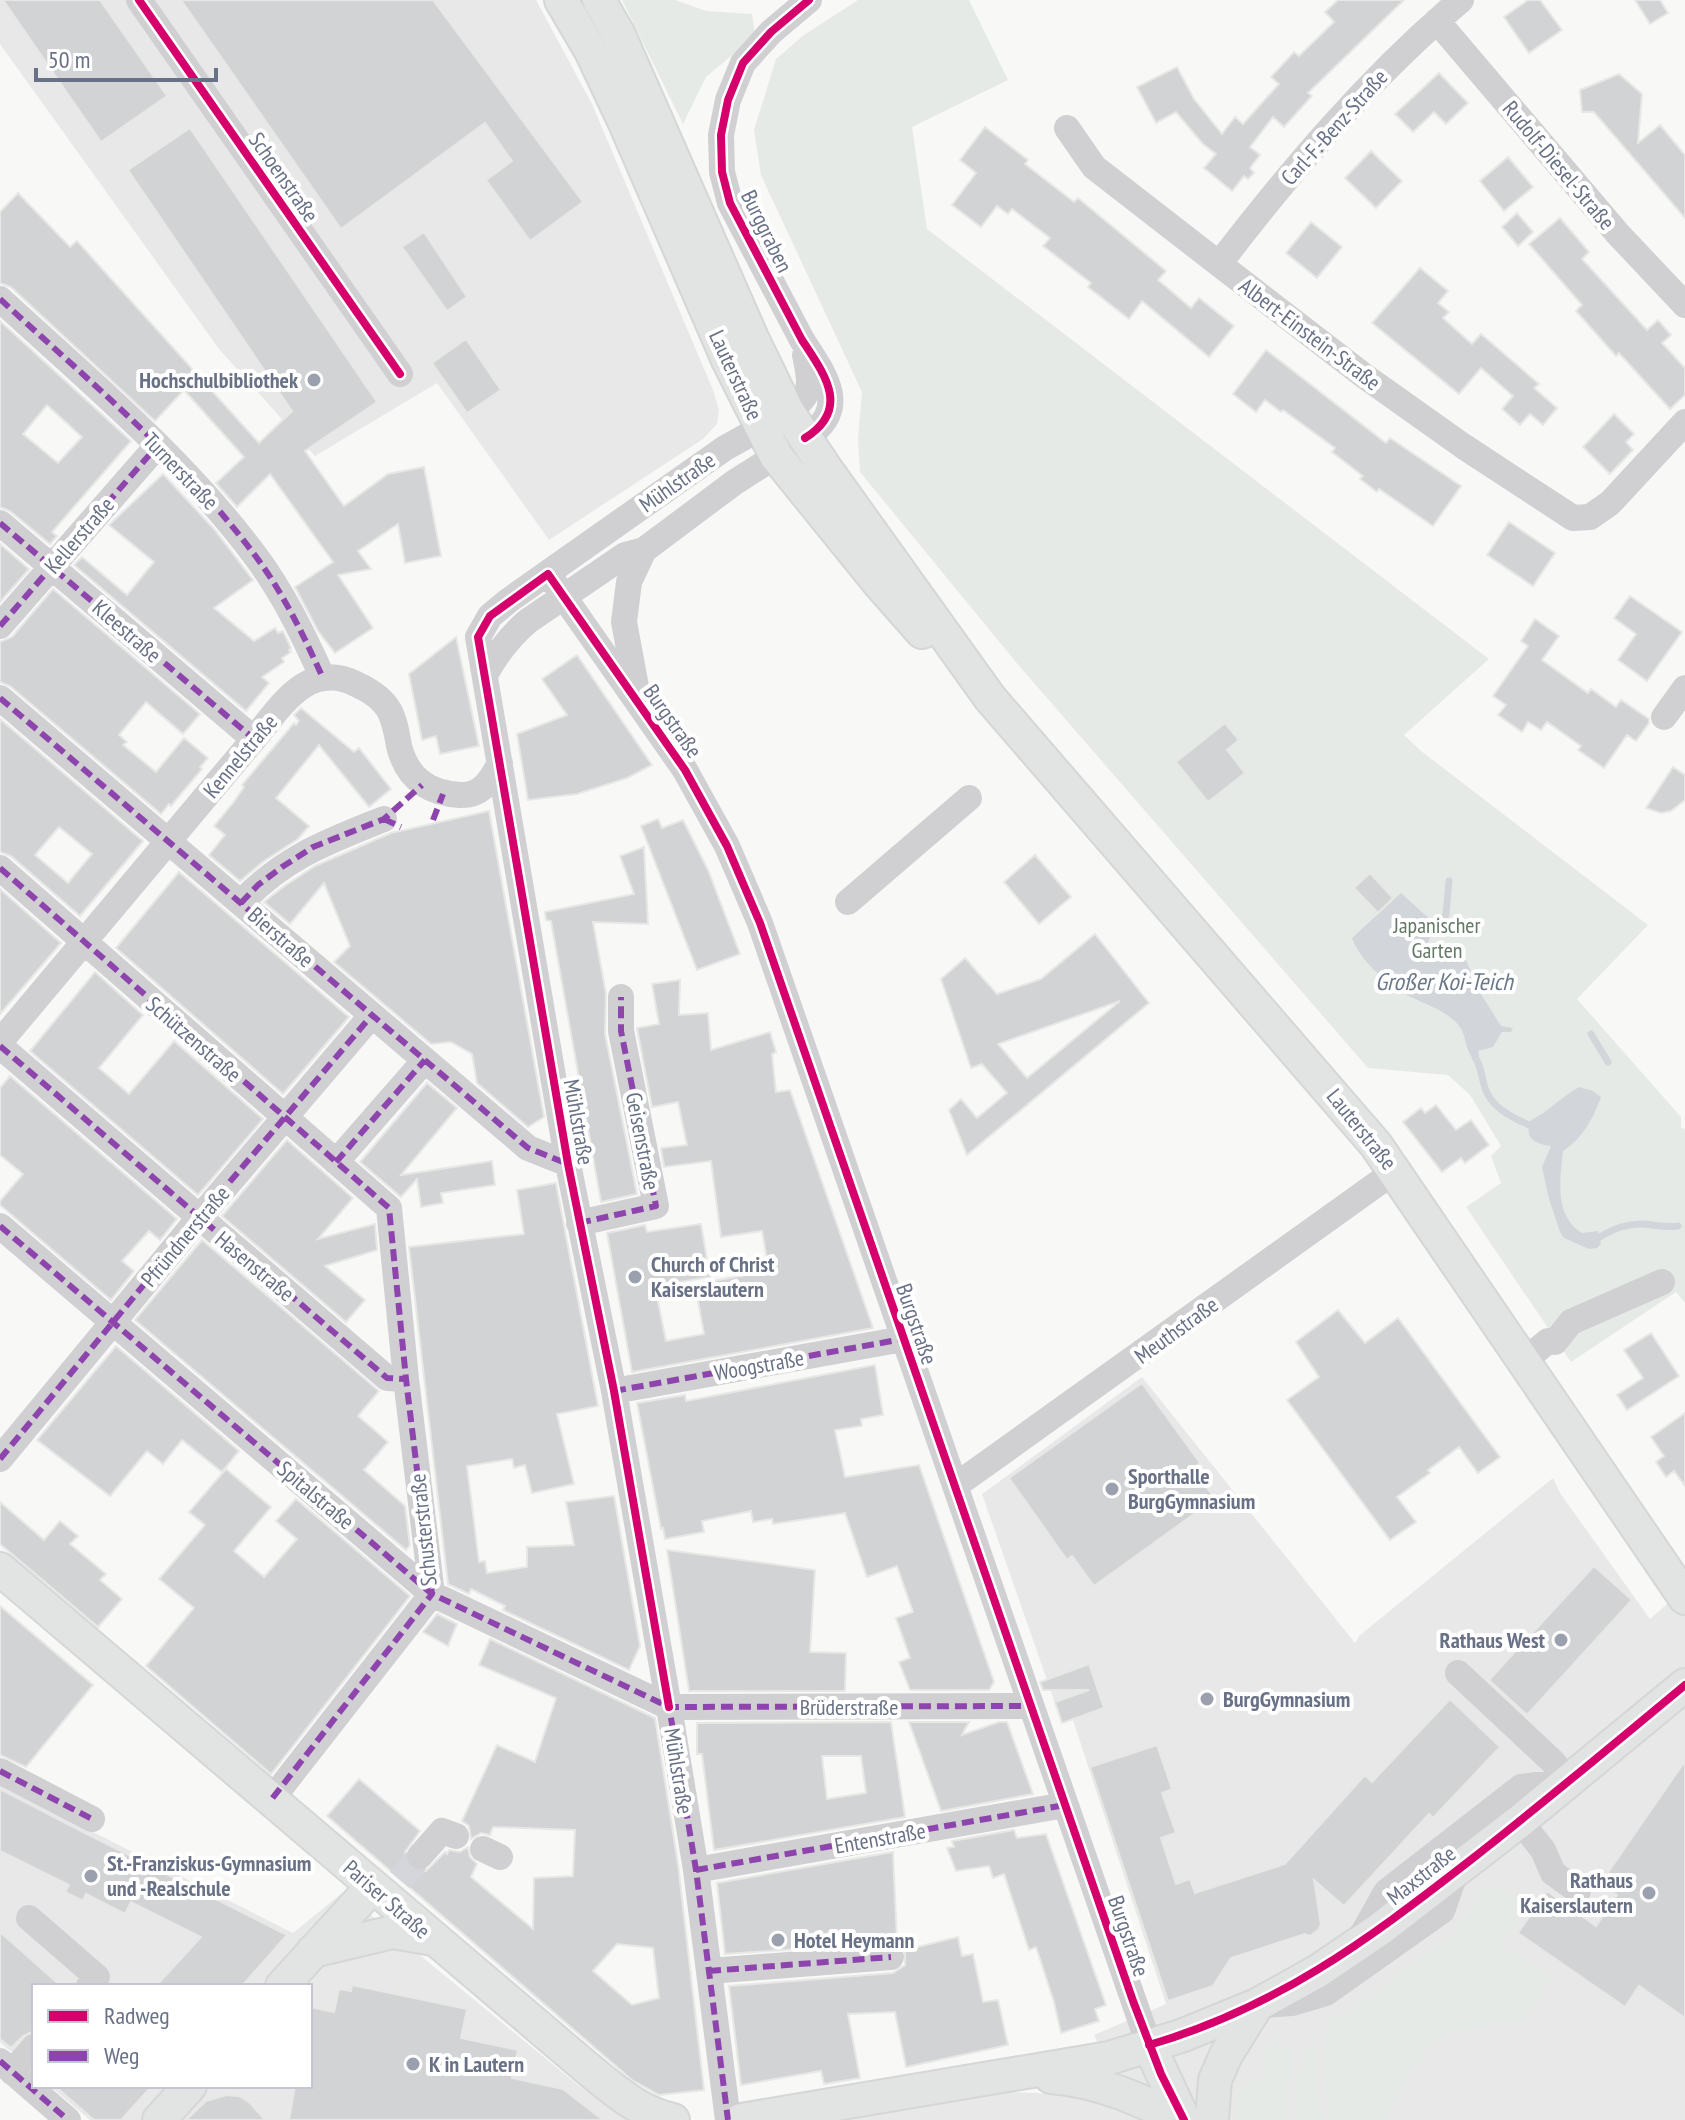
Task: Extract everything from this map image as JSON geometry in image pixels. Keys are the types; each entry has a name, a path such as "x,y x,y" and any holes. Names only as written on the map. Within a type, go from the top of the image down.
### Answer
{"main road":[{"name":"Lauterstraße","path":"561,0 591,51 782,433 990,698 1315,1072 1395,1171 1685,1598"},
{"name":"Lauterstraße","path":"599,0 619,35 752,338 782,433"},
{"name":"Pariser Straße","path":"0,1569 271,1800 386,1888 433,1939 630,2103 655,2116 673,2120"},
{"name":"Maxstraße","path":"741,2120 1109,2058 1200,2029 1257,2005 1356,1947 1520,1821 1685,1685"},
{"path":"284,1984 313,1951 386,1888"},
{"path":"313,1951 393,1932 433,1939"},
{"path":"1212,2120 1215,2080 1226,2055 1257,2005"},
{"name":"Burgstraße","path":"1149,2045 1182,2120"},
{"path":"1016,2075 1091,2083 1130,2095 1182,2120"},
{"path":"159,2120 188,2088"}],"street":[{"name":"Schoenstraße","path":"139,0 400,374"},
{"name":"Burggraben","path":"782,433 820,429 827,420 830,395 816,360 802,340 730,203 722,172 721,135 728,100 743,63 771,32 809,0"},
{"name":"Carl-F.-Benz-Straße","path":"1219,264 1288,176 1344,113 1461,0"},
{"name":"Rudolf-Diesel-Straße","path":"1437,21 1600,213 1685,305"},
{"name":"Albert-Einstein-Straße","path":"1067,128 1094,167 1363,375 1463,446 1573,518 1590,517 1610,503 1683,428"},
{"name":"Turnerstraße","path":"0,299 158,445 213,502 256,556 288,607 322,676"},
{"name":"Mühlstraße","path":"485,675 496,654 513,633 625,555 644,550 735,482 782,433"},
{"name":"Mühlstraße","path":"728,2120 696,1870 669,1707 614,1391 568,1164 478,637 490,616 725,448 782,433"},
{"name":"Kellerstraße","path":"0,626 158,445"},
{"name":"Kleestraße","path":"0,523 254,739"},
{"name":"Mühlstraße","path":"641,707 632,677 624,622 629,582 644,550"},
{"name":"Burgstraße","path":"548,574 702,798 754,908 809,1058 903,1339 1149,2045"},
{"name":"Kennelstraße","path":"0,1044 289,697 322,676"},
{"path":"322,676 344,678 372,692 381,701 389,710 407,770 422,785 443,794 470,795 489,784 500,763"},
{"path":"1664,717 1685,688"},
{"name":"Bierstraße","path":"0,698 528,1148 568,1164"},
{"path":"848,902 969,798"},
{"path":"241,903 258,885 313,847 384,819"},
{"name":"Schützenstraße","path":"0,868 389,1208"},
{"name":"Geisenstraße","path":"579,1223 656,1206 621,1031 621,997"},
{"name":"Pfründnerstraße","path":"0,1459 372,1015"},
{"name":"Hasenstraße","path":"0,1044 387,1378 406,1379"},
{"path":"336,1162 425,1060"},
{"name":"Meuthstraße","path":"955,1486 1395,1171"},
{"name":"Schusterstraße","path":"271,1800 432,1594 389,1208"},
{"name":"Spitalstraße","path":"0,1226 432,1594 669,1707"},
{"path":"1524,1361 1548,1341 1555,1342 1571,1322 1662,1282"},
{"name":"Woogstraße","path":"614,1391 903,1339"},
{"path":"1458,1673 1552,1761 1569,1781"},
{"name":"Brüderstraße","path":"669,1707 1030,1706"},
{"path":"0,1771 92,1819"},
{"path":"1356,1947 1386,1892 1521,1787 1569,1781"},
{"name":"Entenstraße","path":"696,1870 1065,1805"},
{"path":"1520,1821 1543,1850 1553,1873 1578,1891"},
{"path":"420,1856 442,1831 456,1836"},
{"path":"1257,2005 1292,2003 1326,1993 1442,1911 1456,1871"},
{"path":"29,1918 97,1977 91,1984"},
{"path":"709,1971 891,1957"},
{"path":"32,2048 6,2066 68,2120"}],"shaded area":[{"path":"0,0 536,0 592,104 713,390 719,410 717,424 703,439 549,540 437,383 315,456 219,349 0,44"},
{"path":"1142,1377 1355,1643 1359,1636 1553,1478 1560,1493 1650,1619 1685,1588 1685,2120 823,2120 981,2091 1065,2094 1124,2104 1094,2035 1166,2004 1073,1720 1062,1723 982,1494"},
{"path":"0,1785 293,1933 343,1892 578,2085 619,2113 635,2120 90,2120 52,2088 312,2088 312,1984 32,1984 32,2070 0,2042"}],"green space":[{"path":"622,0 675,0 706,11 752,14 755,36 706,77 683,124"},
{"name":"Japanischer Garten","path":"858,0 969,0 1008,80 912,127 927,229 1489,659 1404,735 1648,925 1577,999 1681,1117 1681,1127 1685,1130 1685,1303 1676,1292 1571,1362 1466,1207 1501,1183 1491,1156 1501,1146 1470,1095 1448,1075 1368,1068 1015,661 860,472 858,439 862,392 761,175 754,130 776,59 804,35"},
{"path":"1492,1881 1529,1905 1503,1943 1553,1978 1520,2024 1464,2029 1436,2041 1413,2068 1385,2120 1330,2120 1323,2078 1326,2023 1329,2024 1459,1928 1455,1923 1478,1903 1474,1894"},
{"path":"1318,2028 1317,2084 1323,2120 1296,2120 1298,2072"},
{"path":"1278,2041 1289,2043 1291,2049 1288,2120 1234,2120 1236,2087 1264,2075 1262,2053 1267,2045"}],"water":[{"name":"Großer Koi-Teich","path":"1401,893 1434,923 1438,933 1430,937 1427,946 1434,953 1443,952 1466,960 1481,994 1501,1026 1513,1028 1511,1032 1502,1032 1493,1047 1478,1051 1479,1056 1471,1056 1462,1030 1454,1021 1387,981 1366,961 1352,938"},
{"path":"1579,1087 1601,1097 1587,1127 1563,1151 1561,1196 1567,1217 1573,1225 1582,1233 1598,1231 1601,1244 1589,1249 1564,1238 1560,1232 1542,1167 1551,1146 1536,1142 1528,1131 1531,1120"}],"building":[{"path":"3,0 100,0 167,96 101,142"},
{"path":"181,0 433,0 583,202 530,241 486,180 512,161 485,123 341,229"},
{"path":"1338,0 1404,0 1308,93 1312,96 1284,127 1273,117 1250,147 1260,155 1250,168 1254,173 1248,179 1244,176 1232,191 1204,168 1216,154 1203,144 1176,112 1156,123 1137,87 1177,67 1194,99 1222,134 1235,117 1243,124 1279,84 1271,77 1294,52 1299,56 1334,22 1325,12"},
{"path":"1528,0 1540,0 1562,30 1529,53 1504,17"},
{"path":"1635,0 1660,0 1668,13 1650,24"},
{"path":"1439,73 1468,103 1446,124 1434,112 1413,132 1395,114"},
{"path":"1619,74 1642,94 1638,143 1660,125 1685,155 1685,218 1594,112 1582,112 1580,90"},
{"path":"985,127 1028,160 1025,164 1074,202 1078,198 1166,271 1158,280 1191,308 1199,298 1234,326 1209,357 1142,301 1129,319 1088,287 1091,283 1043,246 1050,238 1012,209 1008,214 997,206 981,227 952,205 976,173 960,160"},
{"path":"190,128 377,402 305,451 344,506 388,474 424,467 441,556 405,563 398,524 358,551 371,569 338,575 373,628 335,653 318,631 295,587 333,562 270,474 237,507 216,483 244,457 184,390 155,421 11,287 0,283 0,212 18,193 70,247 77,241 259,443 292,411 128,170"},
{"path":"1371,151 1402,181 1376,208 1345,178"},
{"path":"1508,157 1533,187 1504,211 1480,181"},
{"path":"1517,213 1533,232 1518,246 1502,227"},
{"path":"1560,218 1589,252 1582,259 1647,330 1658,320 1671,335 1662,343 1685,368 1685,395 1670,409 1576,311 1582,305 1529,244"},
{"path":"1311,222 1342,247 1317,278 1286,253"},
{"path":"424,232 467,297 447,311 402,247"},
{"path":"1420,268 1448,291 1438,303 1449,312 1443,318 1472,344 1481,334 1539,384 1534,388 1557,408 1543,425 1530,414 1520,425 1502,409 1513,396 1481,368 1459,394 1372,323"},
{"path":"0,321 131,441 52,532 57,536 50,544 10,511 0,507","holes":["47,405 82,437 58,463 23,434"]},
{"path":"466,339 501,390 467,413 432,363"},
{"path":"1266,350 1386,443 1390,438 1461,486 1433,526 1360,479 1363,476 1332,452 1335,448 1283,410 1281,412 1265,400 1256,412 1233,394"},
{"path":"1614,414 1634,434 1626,442 1633,450 1610,474 1583,447"},
{"path":"163,474 214,529 253,580 214,608 254,641 275,628 278,633 283,631 291,648 291,652 282,658 284,662 262,677 269,683 246,711 74,565 82,557 127,595 154,562 109,525"},
{"path":"1509,522 1555,553 1533,586 1487,555"},
{"path":"0,544 29,569 0,602"},
{"path":"53,589 200,714 183,734 146,702 119,735 127,742 123,745 156,772 184,738 208,758 171,806 169,804 161,814 10,686 0,682 0,642 12,637"},
{"path":"1630,596 1682,632 1647,681 1618,660 1636,634 1614,618"},
{"path":"1535,619 1559,636 1542,660 1588,693 1591,689 1616,707 1621,700 1649,719 1636,741 1627,735 1604,768 1578,750 1581,746 1547,722 1541,730 1528,722 1522,732 1498,715 1506,705 1493,696 1528,646 1521,641"},
{"path":"456,637 479,746 440,754 436,736 422,740 409,674"},
{"path":"577,655 652,765 627,778 577,794 528,800 517,734 567,715 542,679"},
{"path":"301,708 354,752 359,748 391,789 369,807 319,745 276,798 309,826 298,839 240,881 209,855 225,835 214,826 244,787 242,785 294,723 296,725 299,721 294,715"},
{"path":"0,719 143,841 80,916 11,856 0,852","holes":["59,827 92,854 68,883 35,855"]},
{"path":"1225,723 1239,740 1227,750 1245,773 1208,802 1176,762"},
{"path":"1673,767 1685,775 1685,800 1671,811 1661,813 1646,808"},
{"path":"489,811 544,1117 528,1127 477,1083 472,1054 451,1042 431,1044 334,962 350,946 324,883 290,924 264,902 315,866 391,833"},
{"path":"658,819 662,828 683,820 708,870 740,954 697,970 641,826"},
{"path":"644,847 648,924 593,922 606,994 605,1034 637,1194 601,1202 551,921 546,920 545,912 634,894 620,856"},
{"path":"1035,855 1071,897 1039,924 1004,882"},
{"path":"179,872 349,1017 283,1094 116,948"},
{"path":"1370,873 1393,898 1378,913 1354,888"},
{"path":"0,889 61,943 0,1014"},
{"path":"1095,934 1149,1003 967,1155 949,1110 961,1099 977,1118 1007,1093 982,1064 971,1068 941,979 965,958 997,994 1041,979","holes":["1120,1001 1027,1078 998,1044"]},
{"path":"95,972 143,1015 99,1068 129,1094 174,1041 263,1119 198,1195 30,1051"},
{"path":"680,980 679,1015 708,1013 711,1050 770,1032 776,1052 772,1054 776,1092 790,1090 873,1328 632,1372 607,1233 645,1225 647,1232 701,1224 710,1277 655,1286 666,1341 704,1334 695,1284 769,1271 762,1231 721,1237 711,1161 664,1167 661,1148 687,1145 678,1102 652,1107 637,1028 659,1024 652,984"},
{"path":"10,1076 177,1219 160,1240 149,1231 122,1261 134,1271 111,1300 0,1205 23,1174 0,1155 0,1088"},
{"path":"427,1083 457,1108 401,1175 492,1161 495,1185 441,1193 443,1203 421,1207 417,1179 401,1197 360,1162"},
{"path":"1436,1105 1456,1130 1471,1120 1489,1145 1465,1163 1461,1158 1442,1172 1403,1122 1421,1108 1425,1113"},
{"path":"287,1140 353,1198 318,1239 375,1224 377,1250 325,1266 365,1300 346,1322 222,1216"},
{"path":"556,1183 598,1406 557,1414 574,1484 532,1493 525,1465 514,1468 512,1459 467,1466 479,1562 485,1561 487,1573 527,1567 527,1547 574,1545 566,1502 614,1496 640,1646 629,1670 503,1610 505,1606 471,1589 469,1594 448,1584 409,1247 524,1234 517,1190"},
{"path":"202,1240 379,1391 358,1416 388,1442 364,1470 405,1506 410,1545 406,1550 135,1320"},
{"path":"1338,1310 1365,1343 1398,1318 1500,1457 1478,1473 1459,1447 1428,1470 1430,1473 1397,1497 1416,1522 1390,1540 1287,1400 1319,1377 1296,1342"},
{"path":"1651,1333 1679,1376 1627,1410 1617,1395 1643,1378 1624,1350"},
{"path":"116,1346 239,1451 222,1472 182,1440 163,1464 147,1451 110,1496 37,1440"},
{"path":"875,1365 883,1415 861,1419 862,1426 835,1430 845,1477 919,1465 994,1682 989,1690 910,1690 899,1662 910,1658 896,1618 913,1612 897,1566 867,1577 845,1513 773,1524 772,1519 753,1522 751,1511 702,1521 704,1532 665,1539 661,1529 637,1403 685,1395 686,1401"},
{"name":"Sporthalle BurgGymnasium","path":"1142,1383 1200,1463 1193,1468 1215,1499 1094,1586 1072,1556 1067,1560 1009,1478"},
{"path":"1685,1413 1685,1486 1674,1471 1666,1477 1656,1462 1664,1456 1651,1437"},
{"path":"226,1469 271,1507 234,1551 264,1577 297,1539 276,1521 296,1499 410,1596 271,1774 146,1666 194,1608 159,1579 205,1525 189,1512"},
{"path":"0,1502 44,1540 60,1521 78,1536 70,1544 106,1574 100,1580 122,1599 98,1627 0,1544"},
{"path":"667,1550 815,1570 810,1652 846,1653 845,1691 689,1691"},
{"name":"Rathaus West","path":"1594,1566 1632,1600 1527,1715 1489,1680"},
{"path":"0,1606 93,1685 26,1767 0,1755"},
{"path":"437,1614 457,1624 448,1646 423,1632"},
{"path":"490,1639 655,1718 678,1864 704,2090 659,2095 632,2080 327,1816 359,1779 420,1831 405,1852 405,1862 410,1868 418,1872 426,1871 445,1852 460,1852 468,1847 470,1857 477,1864 471,1877 533,1929 534,1878 573,1876 575,1830 493,1827 490,1835 481,1833 471,1839 469,1826 462,1821 497,1745 535,1762 556,1698 479,1665","holes":["617,1944 653,1948 659,1998 632,2005 593,1971"]},
{"path":"1089,1664 1104,1708 1062,1723 1055,1702 1089,1690 1043,1690 1040,1682"},
{"path":"1450,1699 1500,1747 1433,1818 1429,1814 1344,1906 1314,1880 1321,1925 1318,1930 1310,1936 1305,1934 1231,1958 1213,1986 1168,2001 1090,1767 1157,1745 1172,1789 1162,1793 1176,1833 1161,1838 1176,1884 1190,1879 1195,1893 1285,1864 1365,1775 1372,1782"},
{"path":"891,1722 905,1817 714,1850 702,1754 697,1754 697,1723","holes":["822,1756 861,1756 866,1793 827,1799"]},
{"path":"909,1722 969,1722 962,1735 1007,1722 1033,1794 941,1811"},
{"name":"Rathaus Kaiserslautern","path":"1685,1761 1685,2018 1639,1986 1625,2007 1518,1933 1547,1891 1596,1926 1617,1895 1600,1884"},
{"path":"0,1789 287,1935 244,1984 158,1984 201,1937 131,1902 125,1914 86,1894 83,1901 65,1892 69,1885 0,1851"},
{"path":"1014,1830 1017,1838 1046,1834 1106,2005 1095,2009 1099,2021 1061,2033 1036,1947 1029,1950 1004,1874 993,1878 989,1866 956,1871 947,1848 954,1847 952,1841"},
{"path":"893,1852 897,1942 725,1954 717,1883"},
{"path":"0,1932 59,1984 32,1984 32,2032 11,2048 0,2039"},
{"path":"958,1937 962,1956 973,1954 983,2002 998,2000 1008,2045 906,2067 895,2012 848,2014 860,2078 824,2084 821,2071 741,2085 729,1986 893,1973 905,1965 905,1950"},
{"name":"K in Lautern","path":"352,1985 467,2009 461,2038 518,2050 512,2078 563,2089 603,2120 289,2120 295,2088 312,2088 312,2007 334,2012 339,1989 351,1991"},
{"path":"57,2088 150,2088 121,2120 94,2120"},
{"path":"227,2095 239,2096 250,2103 265,2120 186,2120 206,2101"}],"waterway":[{"path":"1442,924 1449,881"},
{"path":"1591,1034 1608,1062"},
{"path":"1475,1057 1492,1101 1509,1115 1529,1125"},
{"path":"1598,1238 1632,1224 1678,1226"}],"tunnel":[{"path":"400,1880 420,1856"}],"marked path":[{"path":"0,299 165,452 226,519 274,583 322,676"},
{"path":"0,626 158,445"},
{"path":"0,523 254,739"},
{"path":"0,698 528,1148 568,1164"},
{"path":"241,903 282,867 313,847 384,819 422,785"},
{"path":"433,820 443,794"},
{"path":"384,819 401,827"},
{"path":"0,868 389,1208 432,1594 271,1800"},
{"path":"579,1223 656,1206 621,1031 621,997"},
{"path":"0,1459 372,1015"},
{"path":"0,1046 387,1378 406,1379"},
{"path":"336,1162 425,1060"},
{"path":"0,1226 432,1594 669,1707 1030,1706"},
{"path":"614,1391 903,1339"},
{"path":"668,1700 696,1870 728,2120"},
{"path":"0,1771 92,1819"},
{"path":"696,1870 1065,1805"},
{"path":"709,1971 891,1957"},
{"path":"0,2061 68,2120"}],"cycle path":[{"path":"139,0 400,374"},
{"path":"805,438 819,427 827,415 829,391 819,366 802,340 730,203 722,172 721,135 728,100 743,63 771,32 809,0"},
{"path":"669,1707 614,1391 568,1164 478,637 490,616 548,574 685,770 727,846 760,923 1133,2001 1161,2074 1184,2120"},
{"path":"1149,2045 1238,2012 1318,1970 1393,1919 1496,1840 1685,1685"}],"place":[{"name":"Hochschulbibliothek","path":"314,380"},
{"name":"Church of Christ Kaiserslautern","path":"635,1277"},
{"name":"Sporthalle BurgGymnasium","path":"1112,1489"},
{"name":"Rathaus West","path":"1561,1640"},
{"name":"BurgGymnasium","path":"1207,1699"},
{"name":"St.-Franziskus-Gymnasium und -Realschule","path":"91,1876"},
{"name":"Rathaus Kaiserslautern","path":"1649,1893"},
{"name":"Hotel Heymann","path":"778,1940"},
{"name":"K in Lautern","path":"413,2064"}]}
